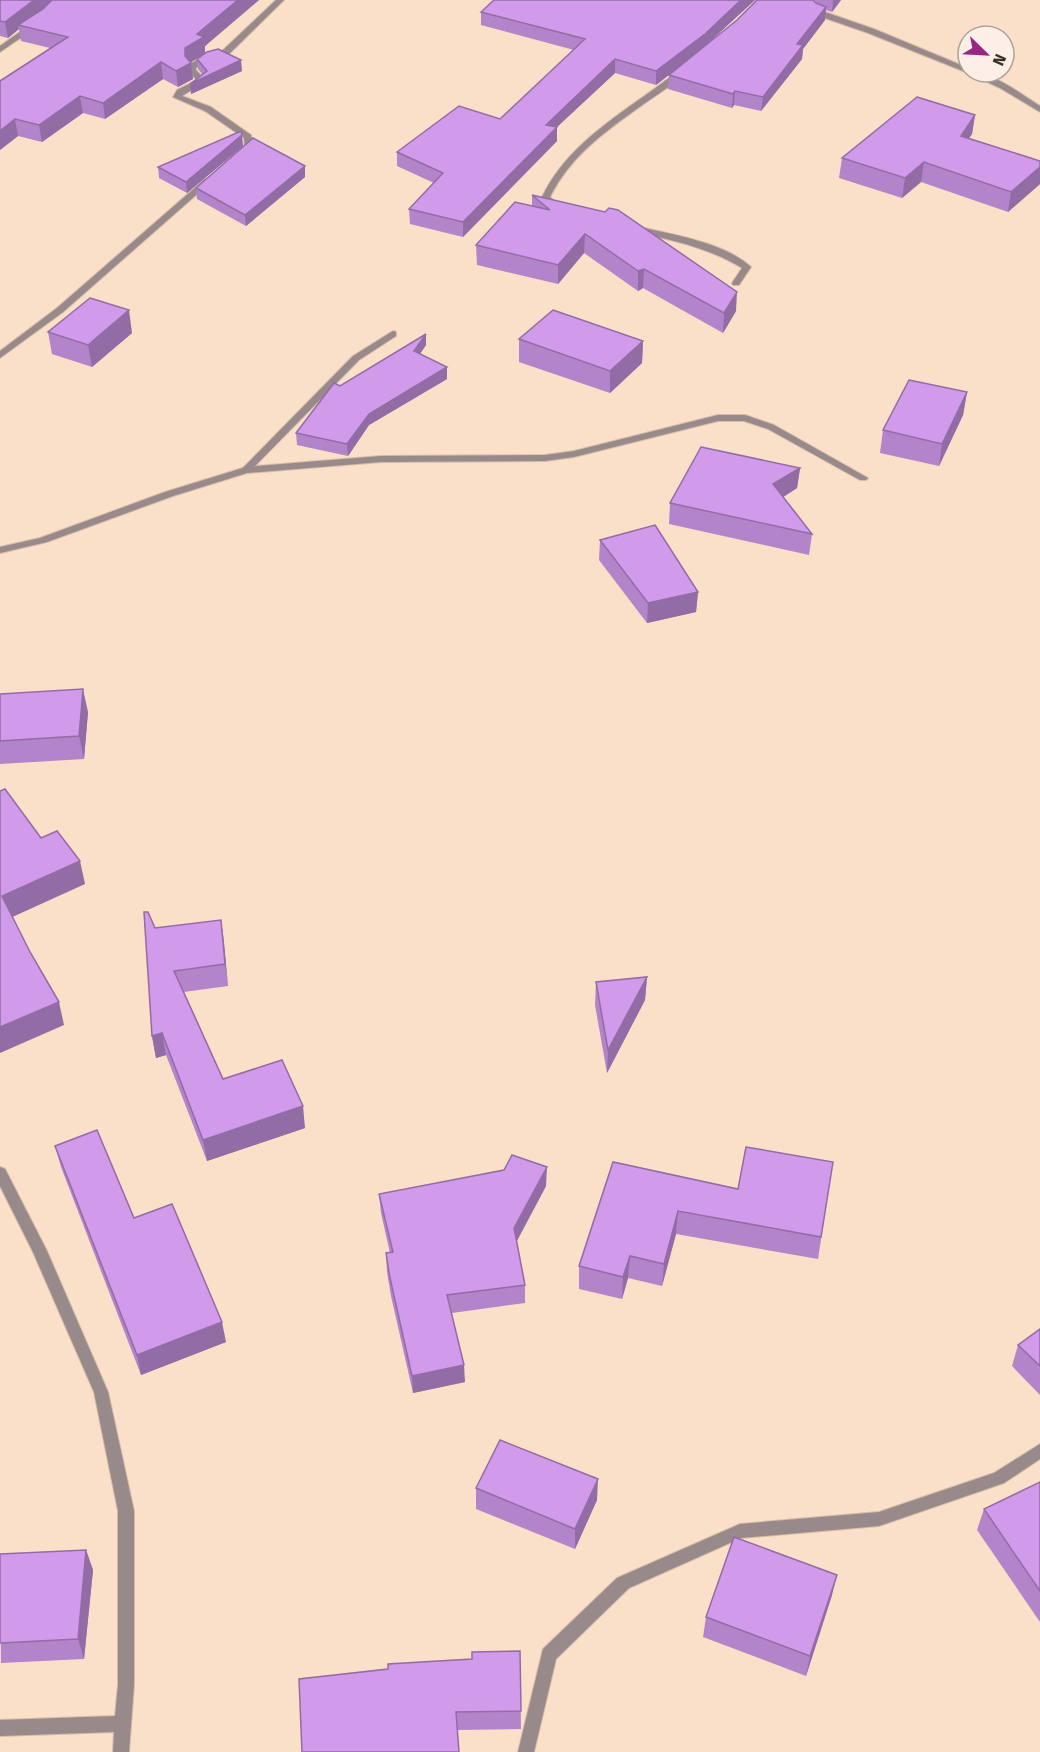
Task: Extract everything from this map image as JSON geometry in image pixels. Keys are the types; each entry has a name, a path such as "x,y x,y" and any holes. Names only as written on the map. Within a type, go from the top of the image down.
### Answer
{"street":[{"path":"236,160 249,148 248,137 208,109 177,97 180,92 202,81 192,71 192,67 199,61 225,53 280,0"},
{"path":"807,0 819,13 956,66"},
{"path":"0,50 41,21"},
{"path":"572,212 551,203 546,197 551,183 598,135 685,69"},
{"path":"998,84 1040,111"},
{"path":"0,355 60,310 180,208 213,176"},
{"path":"623,225 713,249 732,257 747,267 736,283"},
{"path":"246,470 356,358 393,334"},
{"path":"0,550 43,540 169,494 246,470 381,459 544,458 574,454 718,418 745,418 771,427 863,477"},
{"path":"0,1173 40,1251 101,1392 126,1511 126,1685 121,1752"},
{"path":"526,1752 549,1654 623,1583 740,1531 879,1519 999,1478 1040,1451"},
{"path":"0,1728 123,1724"}],"building":[{"path":"0,0 34,0 5,22 0,21"},
{"path":"52,0 238,0 197,34 204,37 185,48 185,56 191,63 176,71 161,62 103,103 80,96 39,125 15,119 0,131 0,81 68,37 18,25 43,9"},
{"path":"494,0 741,0 705,34 656,71 615,59 546,125 557,127 463,222 409,209 443,173 397,152 459,106 500,119 585,39 481,12"},
{"path":"757,0 813,0 826,7 797,44 803,45 763,97 735,91 733,94 669,75 737,20"},
{"path":"218,49 241,60 190,84 207,71 197,59 207,52"},
{"path":"917,97 975,115 961,136 1040,161 1040,167 1011,192 924,162 905,178 842,158"},
{"path":"241,131 242,135 186,182 158,167"},
{"path":"253,138 305,166 245,215 196,188"},
{"path":"532,195 605,212 609,208 618,210 737,292 724,313 644,269 638,271 585,234 558,265 476,245 515,202 550,210"},
{"path":"90,298 129,310 88,345 48,332"},
{"path":"553,310 643,341 610,371 519,339"},
{"path":"426,334 414,351 447,367 369,414 347,444 296,433 334,383 340,386"},
{"path":"909,380 967,392 942,444 883,430"},
{"path":"701,447 800,468 773,484 812,534 670,503"},
{"path":"655,525 698,592 648,603 600,540"},
{"path":"83,689 79,736 0,741 0,694"},
{"path":"5,789 41,838 57,831 80,861 2,896 30,952 59,1002 0,1027 0,791"},
{"path":"144,912 148,912 155,928 221,920 225,964 174,971 223,1079 282,1060 303,1106 203,1140 162,1033 152,1036"},
{"path":"647,977 608,1050 596,982"},
{"path":"97,1130 134,1218 172,1204 222,1322 137,1355 55,1146"},
{"path":"746,1147 833,1162 821,1237 678,1211 664,1264 630,1256 623,1277 579,1266 613,1162 738,1189"},
{"path":"512,1155 547,1167 514,1228 525,1285 447,1295 464,1365 412,1376 390,1278 386,1253 393,1252 379,1194 504,1170"},
{"path":"1040,1329 1040,1366 1018,1345"},
{"path":"500,1440 598,1479 575,1529 476,1488"},
{"path":"1040,1482 1040,1591 984,1509"},
{"path":"734,1537 837,1575 810,1656 706,1617"},
{"path":"86,1550 78,1639 0,1643 0,1554"},
{"path":"520,1651 521,1711 456,1712 459,1752 302,1752 299,1679 388,1669 388,1664 472,1659 472,1652"}]}
